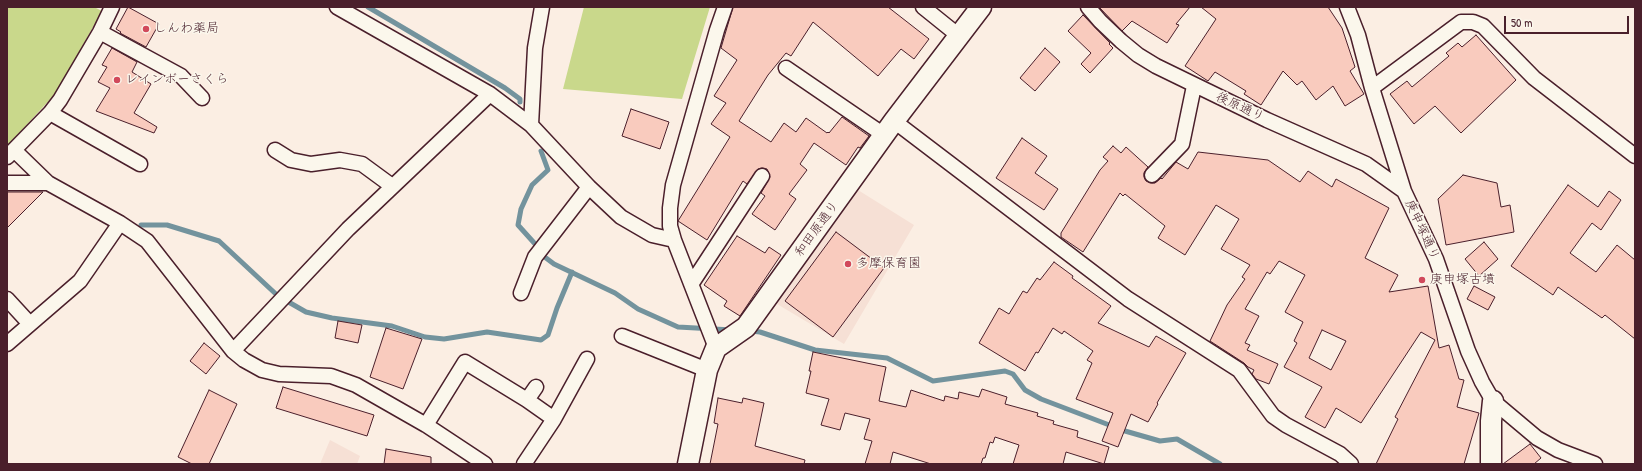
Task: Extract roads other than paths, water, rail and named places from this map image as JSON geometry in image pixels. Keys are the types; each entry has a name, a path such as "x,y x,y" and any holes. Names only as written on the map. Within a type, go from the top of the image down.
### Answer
{"street":[{"path":"112,7 100,32 60,100 50,113 11,153 48,183 120,223 147,241 233,351 244,360 262,370 279,374 331,376 356,385 426,425 485,464"},
{"path":"337,7 490,94 531,125 589,187 621,217 652,235 674,240"},
{"path":"531,125 535,48 542,7"},
{"path":"688,464 707,370 719,341 702,312 674,240 670,226 670,208 673,185 717,30 725,7"},
{"path":"923,7 959,36"},
{"name":"和田原通り","path":"719,341 746,327 889,128 981,7"},
{"name":"後原通り","path":"1088,7 1100,21 1138,55 1194,86 1366,164 1404,191"},
{"name":"庚申塚通り","path":"1347,7 1358,35 1372,88 1404,191 1436,259 1468,351 1493,401 1537,438 1558,450 1595,464"},
{"path":"1372,88 1461,22 1473,22 1484,26 1534,78 1635,156"},
{"path":"100,32 181,76 202,98"},
{"path":"786,68 889,128 1128,299 1238,370 1273,416 1286,425 1340,454 1351,464"},
{"path":"1152,175 1182,144 1194,86"},
{"path":"233,351 348,229 490,94"},
{"path":"50,113 140,164"},
{"path":"275,150 291,160 311,164 340,160 362,164 392,186"},
{"path":"692,283 762,176"},
{"path":"7,183 48,183"},
{"path":"521,293 535,257 589,187"},
{"path":"7,344 80,281 120,223"},
{"path":"7,299 30,324"},
{"path":"622,336 707,370"},
{"path":"524,464 554,419 587,359"},
{"path":"426,425 465,362 527,400 554,419"},
{"path":"527,400 536,387"},
{"path":"1491,464 1491,421 1493,401"}],"waterway":[{"path":"368,7 505,88 520,99 520,102"},
{"path":"536,245 518,225 521,209 532,185 548,170 541,151"},
{"path":"141,225 167,225 219,241 278,296 306,312 332,318 392,326 425,337 444,339 487,332 541,340 548,335 557,308 572,272"},
{"path":"546,258 554,264 615,293 638,309 678,327 732,330"},
{"path":"750,331 760,332 815,350 887,358 933,381 1005,371 1013,374 1025,390 1041,399 1125,431 1160,441 1177,439 1220,464"}],"place":[{"name":"しんわ薬局","path":"146,29"},
{"name":"レインボーさくら","path":"117,80"},
{"name":"多摩保育園","path":"848,264"},
{"name":"庚申塚古墳","path":"1422,280"}]}
